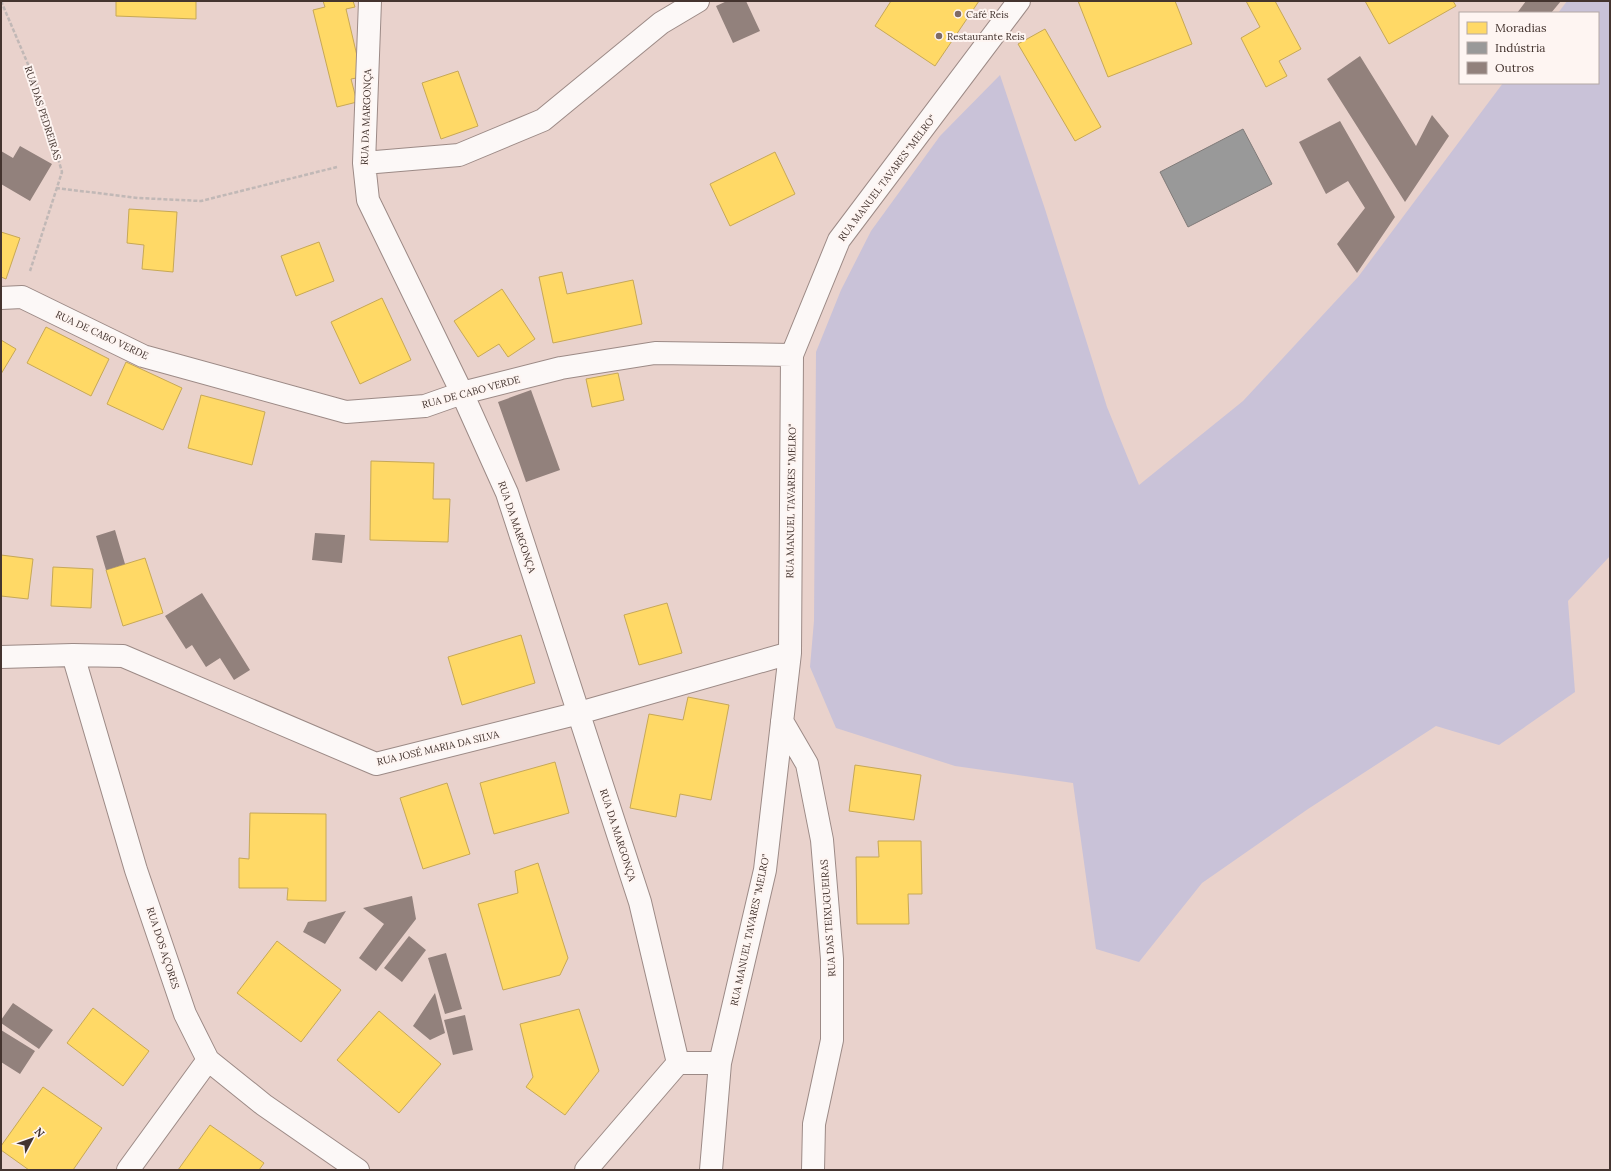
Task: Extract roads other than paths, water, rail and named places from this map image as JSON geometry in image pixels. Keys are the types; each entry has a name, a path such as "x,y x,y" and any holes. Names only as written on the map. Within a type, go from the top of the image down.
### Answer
{"street":[{"name":"RUA DA MARGONÇA","path":"370,1 364,163 368,200 462,393 507,493 640,902 678,1063"},
{"path":"364,163 459,155 543,120 662,23 698,1"},
{"name":"RUA MANUEL TAVARES \"MELRO\"","path":"711,1170 720,1063 765,870 790,653 792,355 839,240 1019,1"},
{"path":"1,306 11,298"},
{"name":"RUA DE CABO VERDE","path":"11,298 143,356 346,412 424,406 462,393 561,368 655,353 792,355"},
{"name":"RUA JOSÉ MARIA DA SILVA","path":"1,657 73,655 123,656 376,764 579,713 790,653"},
{"name":"RUA DOS AÇORES","path":"73,655 144,892 185,1014 208,1060 264,1105 358,1170"},
{"name":"RUA DAS TEIXUGUEIRAS","path":"782,721 808,764 822,840 832,960 832,1040 814,1124 812,1170"},
{"path":"128,1170 208,1060"},
{"path":"586,1170 678,1063 720,1063"}],"place":[{"name":"Café Reis","path":"958,14"},
{"name":"Restaurante Reis","path":"939,36"}]}
